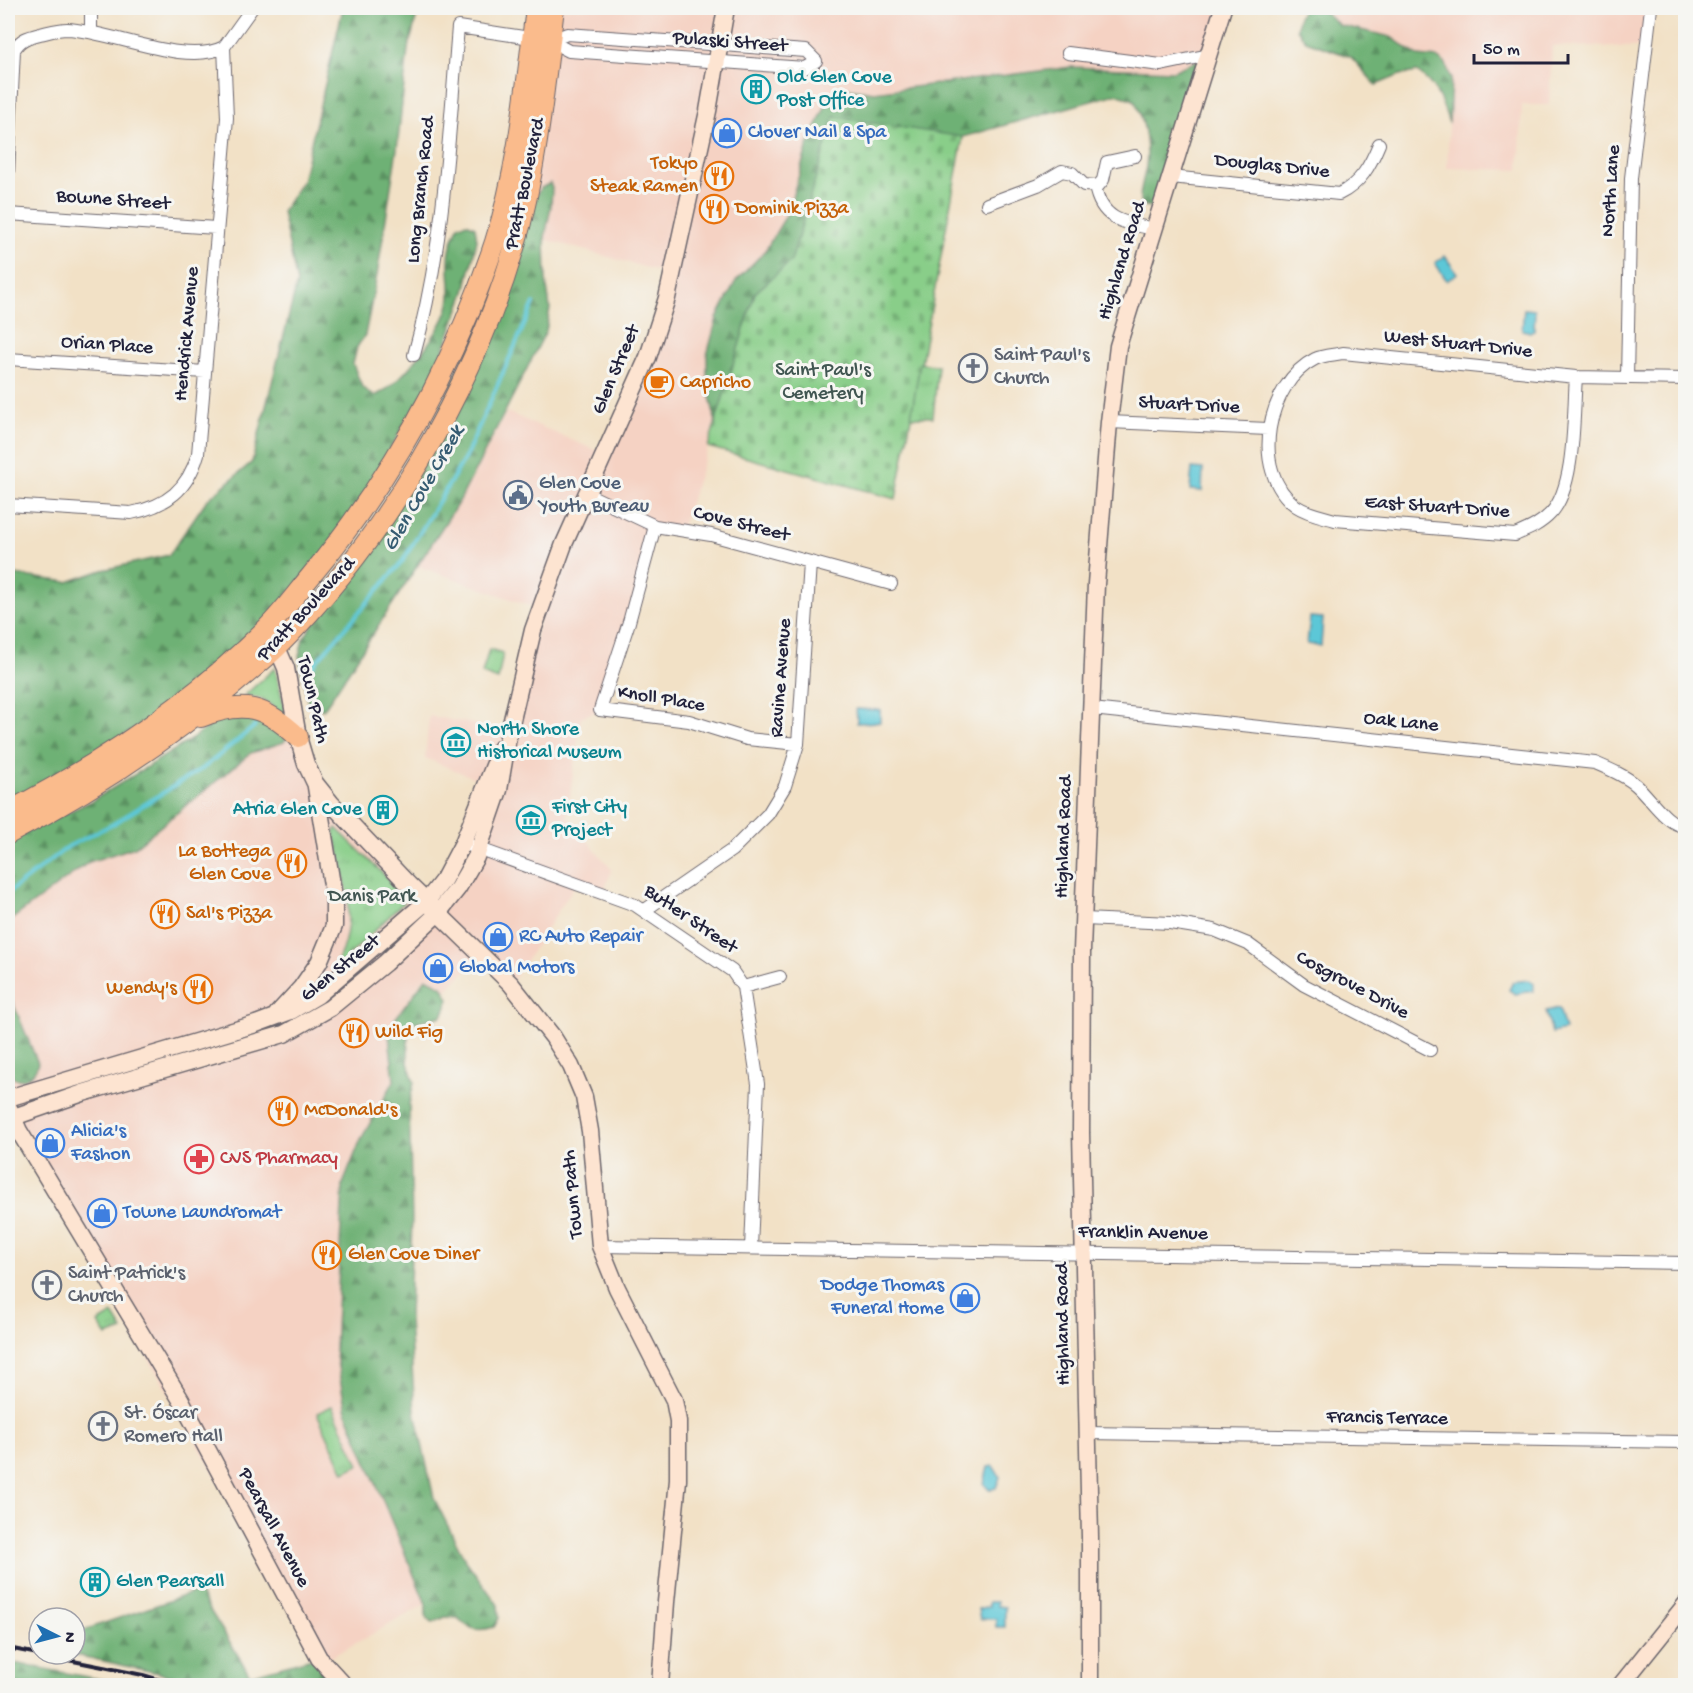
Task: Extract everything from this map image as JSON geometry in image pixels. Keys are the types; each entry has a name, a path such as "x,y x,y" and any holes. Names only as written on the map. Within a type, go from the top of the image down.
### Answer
{"main road":[{"name":"Pratt Boulevard","path":"8,834 117,774 190,721 277,647 369,542 422,456 479,343 514,246 527,195 541,40 536,8"},
{"name":"Pratt Boulevard","path":"8,812 106,757 178,705 268,627 351,527 399,455 432,395 460,336 495,240 541,40 554,8"},
{"name":"Glen Street","path":"8,1098 275,1017 318,995 458,888 479,849 499,790 507,737 533,630 585,493 648,357 667,298 718,63 726,8"},
{"name":"Highland Road","path":"1090,1686 1081,1132 1084,919 1096,584 1115,357 1223,8"},
{"name":"Town Path","path":"268,627 286,668 298,737 306,764 315,783 331,803 432,907 511,984 553,1037 571,1066 584,1097 590,1131 600,1246 617,1288 674,1400 678,1422 678,1480 660,1686"},
{"path":"190,721 220,709 239,706 265,711 298,737"},
{"name":"Glen Street","path":"9,1114 284,1034 320,1014 362,984 432,907 463,843 498,753 507,737"},
{"name":"Town Path","path":"275,1017 280,1008 301,988 319,962 334,926 334,897 315,783"},
{"path":"319,962 320,1014"},
{"path":"212,1036 217,1054"},
{"name":"Pearsall Avenue","path":"9,1114 184,1405 319,1658 345,1686"},
{"path":"1620,1686 1686,1604"}],"street":[{"path":"91,32 92,8"},
{"path":"8,175 11,81 14,50 19,42 64,29 91,32 182,52 213,52 224,46 252,8"},
{"name":"North Lane","path":"1627,378 1631,178 1651,8"},
{"name":"Pulaski Street","path":"458,27 541,40 569,51 805,68 816,61 806,51 721,44 567,34 541,40"},
{"name":"Long Branch Road","path":"414,355 429,301 443,200 458,27"},
{"name":"Hendrick Avenue","path":"8,505 131,513 151,509 167,501 185,485 196,462 227,118 224,46"},
{"path":"1068,53 1161,65 1209,56"},
{"name":"Douglas Drive","path":"1171,177 1339,194 1354,186 1362,178 1379,144"},
{"path":"987,204 1038,185 1062,171 1072,173 1084,185 1095,186 1102,182 1107,162 1135,156"},
{"path":"1095,186 1098,200 1113,217 1128,224 1155,229"},
{"name":"Bowne Street","path":"8,214 216,228"},
{"name":"West Stuart Drive","path":"1268,429 1292,376 1316,358 1343,353 1576,377 1686,379"},
{"name":"Orian Place","path":"8,359 205,372"},
{"name":"East Stuart Drive","path":"1268,429 1273,470 1280,488 1294,505 1311,514 1358,522 1506,537 1539,524 1552,512 1562,497 1568,467 1576,377"},
{"name":"Stuart Drive","path":"1109,422 1268,429"},
{"name":"Cove Street","path":"585,493 655,526 711,535 891,584"},
{"name":"Knoll Place","path":"655,526 630,622 600,710 689,721 737,737 798,744"},
{"name":"Ravine Avenue","path":"645,910 732,850 768,814 785,786 798,744 810,563"},
{"name":"Oak Lane","path":"1092,709 1595,763 1615,771 1636,785 1662,813 1686,827"},
{"name":"Butler Street","path":"463,843 645,910 724,964 743,987"},
{"name":"Cosgrove Drive","path":"1084,919 1170,922 1214,930 1248,944 1304,985 1430,1050"},
{"path":"751,1248 758,1084 743,987 780,977"},
{"name":"Franklin Avenue","path":"600,1246 1686,1263"},
{"name":"Francis Terrace","path":"1087,1433 1686,1442"}],"shaded area":[{"path":"544,8 1223,8 1209,55 1173,71 1071,67 874,92 842,87 830,96 807,148 787,214 765,251 736,281 717,318 707,355 711,404 716,424 681,530 655,526 600,710 581,717 567,816 612,870 602,895 575,885 511,984 482,955 446,990 426,978 422,980 395,1019 389,1035 394,1081 361,1139 337,1285 335,1350 346,1412 426,1604 322,1662 8,1112 8,1072 11,1076 38,1063 8,991 8,922 89,862 135,847 251,753 298,737 309,773 438,913 502,789 425,758 429,716 512,731 542,610 418,566 460,500 507,412 604,454 673,275 547,240 545,237 551,206 534,198"},
{"path":"1309,8 1651,8 1645,47 1552,46 1549,105 1522,105 1519,170 1447,168 1451,79 1433,57 1418,56 1391,37 1339,25 1326,13"}],"green space":[{"path":"343,8 419,8 408,49 397,149 377,275 365,335 357,347 353,364 362,387 374,396 395,382 417,358 444,319 450,296 449,256 453,238 459,225 467,223 475,227 477,240 465,292 435,373 338,537 266,620 148,721 8,804 8,574 68,582 103,570 169,555 206,501 252,462 297,283 282,212 302,181"},
{"path":"1305,8 1326,13 1339,25 1391,37 1418,56 1438,58 1446,64 1451,79 1449,123 1434,88 1417,72 1400,75 1376,85 1351,57 1306,41 1297,29 1299,16"},
{"path":"1209,55 1158,201 1152,207 1145,206 1140,200 1147,149 1143,123 1134,100 1116,94 963,137 755,293 716,424 707,382 707,355 717,318 736,281 765,251 787,214 807,148 830,96 842,87 874,92 1071,67 1173,71"},
{"name":"Saint Paul's Cemetery","path":"834,117 963,137 896,499 708,447 755,293 791,261"},
{"path":"550,183 551,206 545,237 546,280 550,308 546,331 460,500 323,710 308,703 299,656 303,639 408,482 534,198 541,188"},
{"path":"920,363 938,366 933,417 911,417"},
{"path":"489,649 503,653 498,680 482,674"},
{"path":"275,668 286,714 284,715 263,699 245,695"},
{"path":"259,715 286,739 284,742 251,753 135,847 89,862 8,922 8,840 92,801 192,739 219,718"},
{"name":"Danis Park","path":"336,828 406,896 403,903 335,969 333,968 346,936 348,919 346,884 334,832"},
{"path":"426,978 442,986 449,999 442,1016 411,1023 408,1032 408,1063 414,1082 409,1104 412,1218 409,1320 415,1412 434,1498 464,1558 498,1605 499,1618 494,1627 483,1629 474,1629 458,1618 445,1617 433,1623 426,1617 426,1604 346,1412 335,1350 343,1184 361,1139 394,1081 389,1035 395,1019"},
{"path":"8,991 38,1063 30,1076 21,1079 16,1079 8,1072"},
{"path":"113,1314 123,1330 107,1336 98,1323"},
{"path":"332,1406 359,1465 344,1472 317,1413"},
{"path":"198,1591 250,1675 319,1656 345,1685 213,1685 87,1657 87,1629"},
{"path":"8,1662 130,1685 8,1685"}],"water":[{"path":"1445,256 1457,273 1447,281 1435,263"},
{"path":"1524,309 1535,310 1534,330 1530,332 1522,330"},
{"path":"1192,468 1203,469 1202,491 1190,490"},
{"path":"1310,617 1323,618 1321,646 1307,644"},
{"path":"856,709 880,710 880,722 857,723"},
{"path":"1529,980 1534,983 1533,991 1515,994 1509,990 1513,982"},
{"path":"1559,1008 1565,1030 1552,1033 1546,1011"},
{"path":"993,1466 1000,1477 996,1488 989,1490 984,1484 988,1467"},
{"path":"989,1602 997,1602 997,1606 1005,1607 1005,1627 996,1627 996,1619 980,1619 978,1609 989,1606"}],"waterway":[{"name":"Glen Cove Creek","path":"310,669 402,562 465,458 534,303"},
{"name":"Glen Cove Creek","path":"8,893 69,846 113,824 206,766 255,726"}],"railway":[{"path":"8,1648 143,1675 180,1686"}],"place":[{"name":"Old Glen Cove Post Office","path":"756,89"},
{"name":"Clover Nail & Spa","path":"727,133"},
{"name":"Tokyo Steak Ramen","path":"719,176"},
{"name":"Dominik Pizza","path":"714,209"},
{"name":"Saint Paul's Church","path":"973,368"},
{"name":"Capricho","path":"659,383"},
{"name":"Glen Cove Youth Bureau","path":"518,495"},
{"name":"North Shore Historical Museum","path":"456,742"},
{"name":"Atria Glen Cove","path":"383,810"},
{"name":"First City Project","path":"531,820"},
{"name":"La Bottega Glen Cove","path":"292,863"},
{"name":"Sal's Pizza","path":"165,914"},
{"name":"RC Auto Repair","path":"498,937"},
{"name":"Global Motors","path":"438,968"},
{"name":"Wendy's","path":"198,989"},
{"name":"Wild Fig","path":"354,1033"},
{"name":"McDonald's","path":"283,1111"},
{"name":"Alicia's Fashon","path":"50,1143"},
{"name":"CVS Pharmacy","path":"199,1159"},
{"name":"Towne Laundromat","path":"102,1213"},
{"name":"Glen Cove Diner","path":"327,1255"},
{"name":"Saint Patrick's Church","path":"47,1285"},
{"name":"Dodge Thomas Funeral Home","path":"965,1298"},
{"name":"St. Óscar Romero Hall","path":"103,1426"},
{"name":"Glen Pearsall","path":"95,1582"}]}
